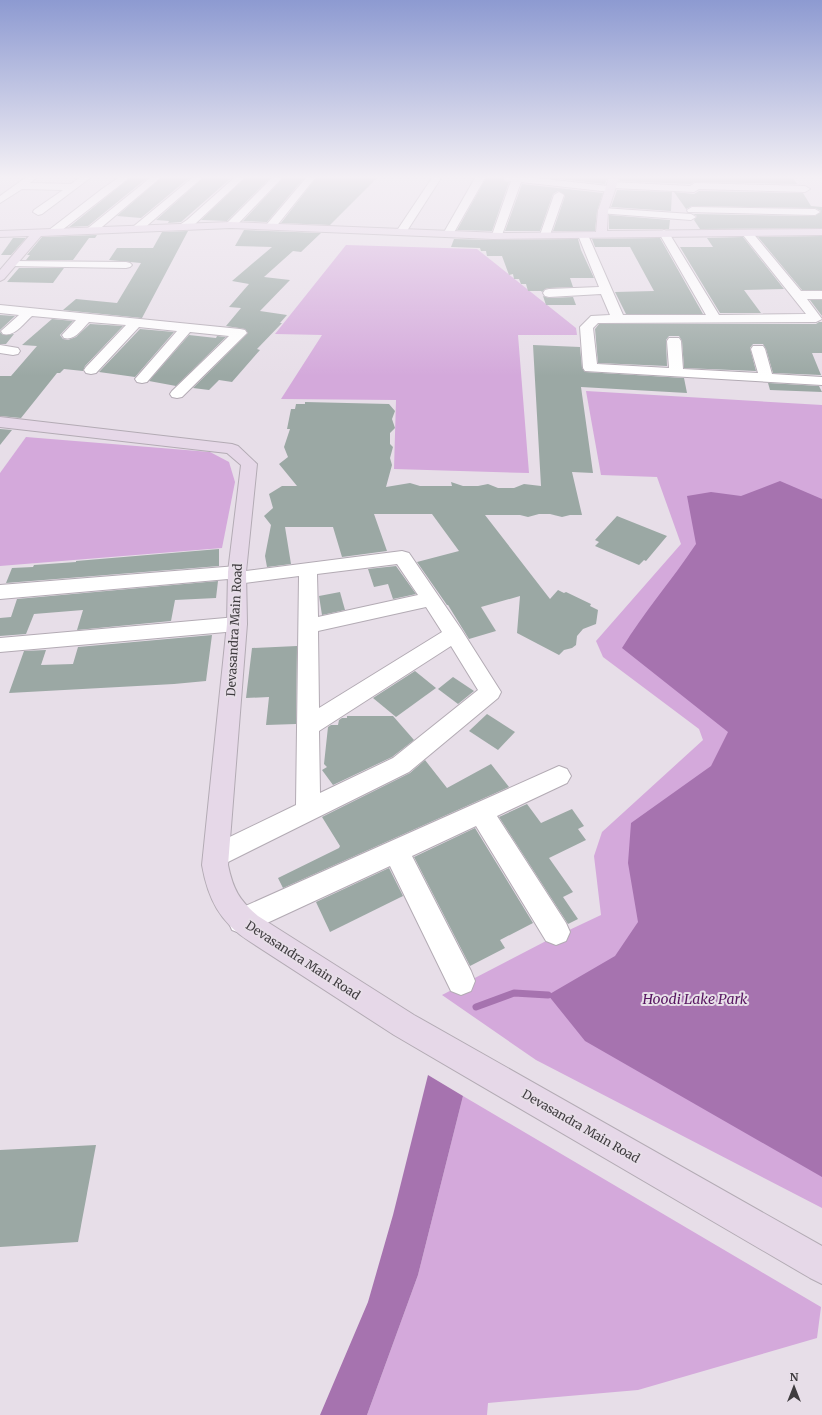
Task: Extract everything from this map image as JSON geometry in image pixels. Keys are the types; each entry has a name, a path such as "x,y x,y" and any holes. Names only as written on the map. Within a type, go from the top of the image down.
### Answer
{"street":[{"path":"0,276 29,244"},
{"path":"587,244 618,319"},
{"path":"671,244 715,319"},
{"path":"756,244 816,318 595,319 586,327 590,368 822,381"},
{"path":"0,258 15,261 126,265"},
{"path":"549,292 607,290"},
{"path":"797,295 822,295"},
{"path":"0,309 240,333 177,394"},
{"path":"8,331 29,312"},
{"path":"69,335 86,318"},
{"path":"91,370 135,323"},
{"path":"142,379 186,328"},
{"path":"674,340 676,373"},
{"path":"758,349 766,378"},
{"name":"Devasandra Main Road","path":"0,422 232,449 249,464 237,575 237,624 216,856 217,880 231,909 242,921 255,931 270,938 404,1025 822,1266"},
{"path":"0,592 308,569 402,557 454,634 490,692 401,765 216,856"},
{"path":"308,569 308,811"},
{"path":"308,626 431,599"},
{"path":"0,645 237,624"},
{"path":"307,727 454,634"},
{"path":"242,921 559,776"},
{"path":"482,812 556,932"},
{"path":"396,851 461,981"}],"green space":[{"path":"346,245 477,249 576,328 577,335 518,335 529,473 394,469 396,400 281,399 322,335 275,334"},
{"name":"Hoodi Lake Park","path":"586,391 822,405 822,1208 536,1060 442,995 548,940 601,915 594,856 602,832 703,740 699,729 603,657 596,641 681,544 657,477 601,475"},
{"path":"26,437 210,452 229,462 235,482 222,548 0,566 0,473"},
{"path":"463,1096 821,1307 817,1338 638,1390 488,1403 487,1415 367,1415 418,1275"}],"shaded area":[{"name":"Hoodi Lake Park","path":"780,481 822,499 822,1177 585,1041 548,995 615,956 638,922 628,863 631,823 711,766 728,732 622,648 639,622 696,544 687,496 711,492 741,496"},
{"path":"428,1075 463,1096 418,1275 367,1415 320,1415 368,1302 393,1215"}],"building":[{"path":"9,244 21,244 11,255 1,255"},
{"path":"36,244 85,244 73,260 26,260 30,255 27,255"},
{"path":"155,244 181,244 142,318 63,310 76,299 117,303 141,263 109,260 117,248 153,248"},
{"path":"236,244 309,244 301,252 293,251 264,277 290,280 260,311 287,315 280,323 282,323 257,349 260,350 232,382 219,380 209,390 193,388 248,333 245,329 226,326 241,308 229,307 249,284 232,281 272,247 235,246"},
{"path":"452,244 579,244 594,278 570,278 573,287 549,288 542,292 528,291 526,284 521,284 519,279 514,279 513,274 509,275 502,256 487,256 486,251 481,251 480,248 451,247"},
{"path":"594,244 663,244 703,314 626,314 615,292 654,291 630,247 595,247"},
{"path":"711,244 749,244 784,289 744,290 761,313 720,313 680,247 713,247"},
{"path":"764,244 822,244 822,290 802,290"},
{"path":"19,268 64,268 53,283 7,282"},
{"path":"543,296 549,298 573,297 576,305 546,305"},
{"path":"810,300 822,300 822,316"},
{"path":"0,315 15,316 0,330"},
{"path":"52,319 73,321 60,335 63,339 68,340 76,337 90,324 123,326 85,366 83,371 64,369 60,373 57,373 21,418 0,416 0,376 11,376 37,346 22,345"},
{"path":"822,322 822,353 812,353 821,375 773,373 766,349 763,344 753,344 750,348 756,371 684,368 682,341 679,336 669,336 666,340 667,366 598,363 595,329 599,324 816,324"},
{"path":"140,329 174,332 135,377 99,372"},
{"path":"0,332 3,335 14,334 6,344 0,344"},
{"path":"189,335 216,338 217,336 226,337 176,386 149,381"},
{"path":"533,345 580,347 582,368 585,372 684,378 687,393 581,387 593,473 572,472 582,515 562,517 550,514 539,514 528,517 520,515 485,515 550,599 558,590 564,593 566,592 591,604 590,606 598,610 596,624 583,629 577,636 576,645 572,648 564,650 559,655 517,633 520,596 481,607 496,631 469,639 448,605 417,562 459,551 432,514 374,514 387,551 342,557 333,527 285,527 291,564 267,567 265,556 271,525 264,516 273,508 269,494 282,486 297,486 279,464 288,457 284,447 290,429 287,429 291,409 295,409 296,404 305,404 305,402 389,404 395,411 392,419 395,428 390,433 390,444 393,447 390,458 392,465 386,487 410,483 420,486 452,486 451,482 463,486 488,484 498,488 514,488 524,484 541,486"},
{"path":"768,383 819,386 822,392 770,390"},
{"path":"0,429 12,430 0,445"},
{"path":"617,516 667,536 646,561 644,560 639,565 595,546 599,542 595,540"},
{"path":"219,549 219,566 6,583 12,568"},
{"path":"396,566 416,594 393,599 388,584 374,587 368,569"},
{"path":"218,581 216,598 175,600 171,621 77,630 83,610 34,614 26,634 0,636 0,618 11,617 17,599"},
{"path":"340,592 345,610 322,615 319,596"},
{"path":"212,635 206,681 9,693 24,651 46,650 41,665 73,664 78,647"},
{"path":"297,646 296,724 266,725 269,697 246,698 252,648"},
{"path":"415,671 436,688 396,717 373,698"},
{"path":"453,677 474,691 458,704 438,689"},
{"path":"487,714 515,732 498,750 469,731"},
{"path":"347,716 393,716 414,740 392,757 333,785 322,770 327,767 324,764 328,727 331,725 338,725 339,720 342,718 347,718"},
{"path":"425,760 447,788 491,764 509,787 283,888 278,878 339,848 340,846 322,817 410,773"},
{"path":"527,804 541,823 572,809 584,826 578,829 586,840 549,858 573,892 563,897 578,919 568,924 499,817"},
{"path":"475,828 533,923 500,940 505,948 470,966 414,857"},
{"path":"389,868 403,896 330,932 316,902"},
{"path":"96,1145 78,1242 0,1247 0,1150"}],"waterway":[{"path":"476,1007 514,993 548,995"}]}
